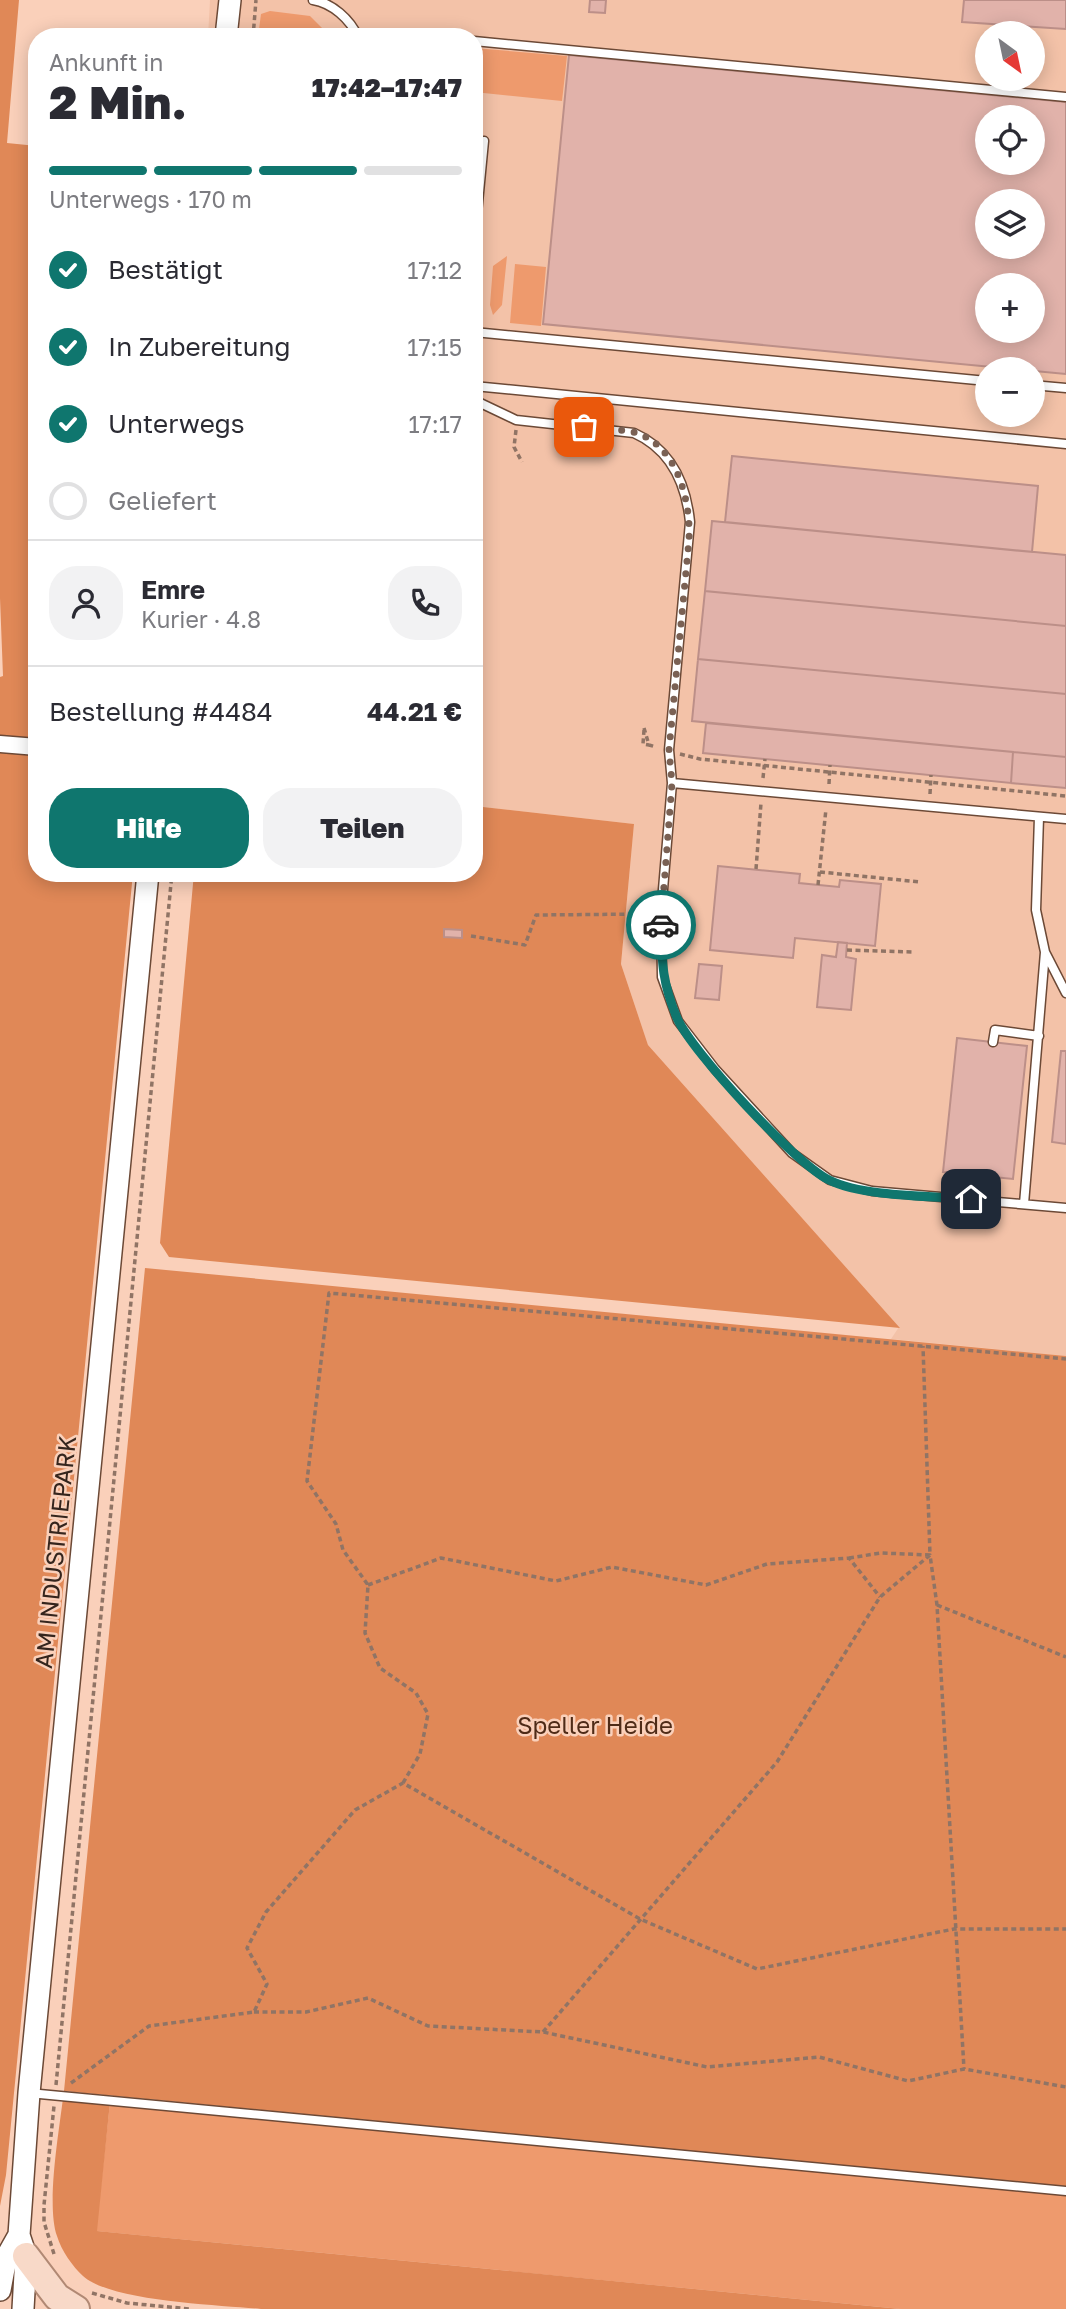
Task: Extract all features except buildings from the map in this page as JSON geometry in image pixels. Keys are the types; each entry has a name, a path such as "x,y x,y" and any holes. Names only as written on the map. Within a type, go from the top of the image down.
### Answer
{"main road":[{"path":"22,2246 57,2297 80,2299"}],"street":[{"path":"227,28 230,0"},
{"path":"0,744 28,746"},
{"name":"AM INDUSTRIEPARK","path":"23,2309 22,2246 29,2093 147,882"},
{"name":"AM INDUSTRIEPARK","path":"0,2290 6,2258 22,2246"}],"lane":[{"path":"313,0 328,5 354,28"},
{"path":"483,42 1066,97"},
{"path":"483,151 484,141"},
{"path":"483,333 975,380"},
{"path":"1045,386 1066,388"},
{"path":"483,387 1066,444"},
{"path":"483,404 516,420 634,432 650,440 676,471 684,487 690,522 669,750 672,783 661,913 662,977 678,1021 715,1069 792,1153 830,1180 872,1191 1066,1208"},
{"path":"672,783 827,795 1066,819"},
{"path":"1039,817 1036,910 1045,952 1066,993"},
{"path":"1024,1204 1045,952"},
{"path":"993,1042 995,1030 1039,1036"},
{"path":"29,2093 1066,2191"}],"path":[{"path":"254,28 256,0"},
{"path":"649,745 700,760 1066,796"},
{"path":"756,869 765,759"},
{"path":"818,885 830,765"},
{"path":"929,806 931,775"},
{"path":"820,872 920,882"},
{"path":"61,2264 54,2255 44,2222 171,882"},
{"path":"471,936 525,945 536,915 661,913"},
{"path":"847,950 914,952"},
{"path":"254,2012 267,1984 247,1948 266,1912 355,1810 403,1783 420,1754 428,1714 415,1693 380,1668 365,1633 368,1585 343,1550 337,1524 307,1481 329,1293 1066,1359"},
{"path":"923,1346 930,1555 937,1605 964,2069"},
{"path":"368,1585 442,1558 556,1581 612,1567 706,1585 767,1564 881,1553 930,1555"},
{"path":"543,2032 777,1762 880,1597 930,1555"},
{"path":"849,1558 880,1597"},
{"path":"937,1605 1066,1657"},
{"path":"403,1783 640,1919 757,1969 954,1929 1066,1929"},
{"path":"55,2094 149,2026 254,2012 306,2012 368,1998 428,2026 543,2032 707,2067 819,2057 908,2081 964,2069 1066,2087"},
{"path":"80,2299 97,2296 127,2303 190,2309"}],"shaded area":[{"path":"210,0 1066,0 1066,1356 891,1339 899,1327 648,1045 621,964 634,824 483,807 483,28 208,28"},
{"path":"270,11 310,16 322,28 259,28 261,14"},
{"path":"483,49 567,56 562,101 483,93"},
{"path":"507,256 502,305 493,315 490,305 493,266"},
{"path":"515,264 546,267 541,326 510,323"},
{"path":"110,2102 1066,2194 1066,2309 901,2309 96,2231"}],"green space":[{"path":"0,0 19,0 7,143 28,145 28,882 132,882 6,2175 0,2206 0,677 3,676 0,598"},
{"path":"483,807 634,824 621,964 648,1045 900,1328 169,1257 160,1243 193,882 483,882"},
{"name":"Speller Heide","path":"145,1268 1066,1356 1066,2187 64,2091"},
{"path":"63,2098 110,2102 97,2231 901,2309 261,2309 168,2301 117,2292 97,2285 83,2276 68,2258 57,2236 53,2188"}],"way so far":[{"path":"584,427 634,432 650,440 676,471 684,487 688,506 689,540 669,750 672,783 661,925"}],"route":[{"path":"661,925 662,977 678,1021 715,1069 792,1153 830,1180 872,1191 971,1199"}]}
